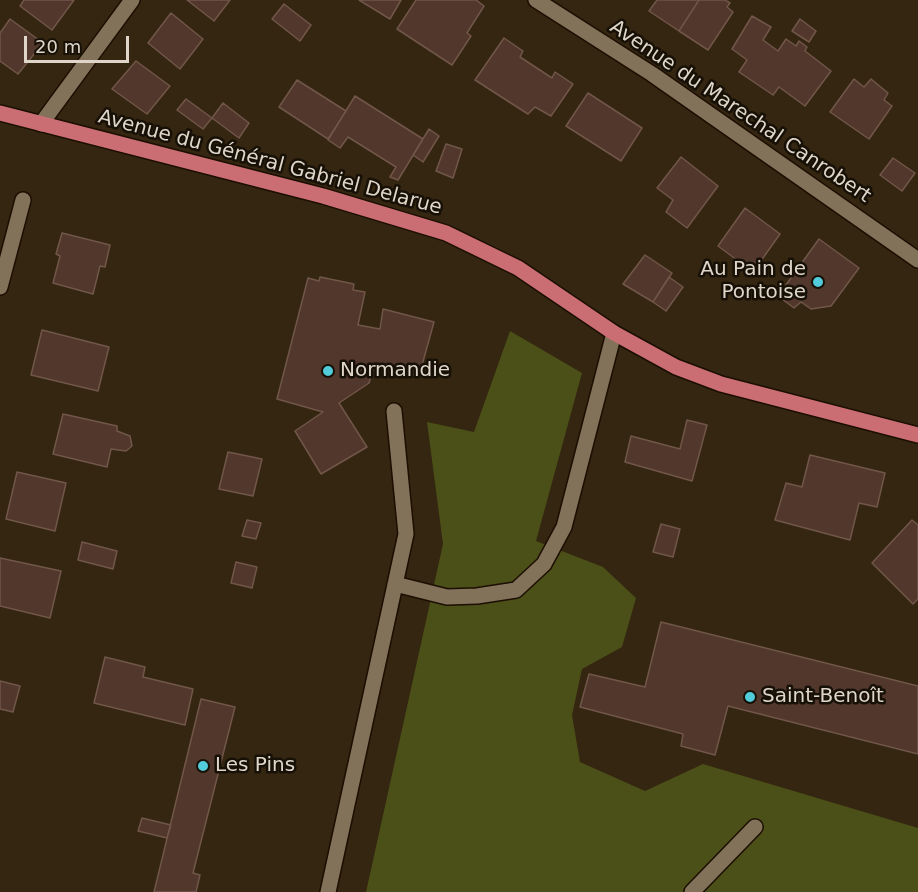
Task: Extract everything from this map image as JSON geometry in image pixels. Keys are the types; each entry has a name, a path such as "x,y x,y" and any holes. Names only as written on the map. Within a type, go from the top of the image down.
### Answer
{"main road":[{"name":"Avenue du Général Gabriel Delarue","path":"0,113 323,196 446,233 518,268 614,333 676,367 721,384 918,435"}],"street":[{"path":"41,124 132,0"},
{"name":"Avenue du Marechal Canrobert","path":"536,0 652,74 918,260"},
{"path":"0,287 22,200"},
{"path":"395,584 447,597 477,596 516,590 544,564 564,527 614,333"},
{"path":"328,892 406,534 394,411"},
{"path":"692,892 754,827"}],"green space":[{"path":"510,331 582,373 536,541 603,567 636,598 622,647 582,669 572,715 580,762 645,791 703,764 918,828 918,892 366,892 443,544 427,422 474,432"}],"building":[{"path":"24,0 74,0 52,30 20,6"},
{"path":"187,0 230,0 214,21"},
{"path":"359,0 401,0 390,19"},
{"path":"416,0 476,0 484,6 467,33 471,36 452,65 397,29"},
{"path":"657,0 699,0 679,31 649,11"},
{"path":"699,0 725,0 730,3 727,7 733,12 708,50 679,31"},
{"path":"284,4 311,25 300,41 272,19"},
{"path":"171,13 203,39 180,69 148,43"},
{"path":"752,16 771,27 763,40 778,51 786,39 796,46 799,41 807,47 805,51 831,71 805,106 779,87 773,95 739,72 747,60 732,49"},
{"path":"10,19 43,43 18,74 0,61 0,33"},
{"path":"800,19 816,31 809,42 792,31"},
{"path":"504,38 523,51 520,57 552,78 555,72 573,84 551,116 535,107 528,114 475,80"},
{"path":"136,61 170,86 147,114 112,89"},
{"path":"854,79 864,87 871,79 888,93 884,100 892,106 869,139 830,112"},
{"path":"297,80 346,111 328,139 279,107"},
{"path":"588,93 642,128 621,161 566,126"},
{"path":"355,96 423,139 398,180 390,177 396,167 348,137 340,148 328,140"},
{"path":"186,99 212,118 203,129 177,110"},
{"path":"223,103 249,123 239,138 212,118"},
{"path":"429,129 439,136 423,162 413,155"},
{"path":"446,144 462,149 453,178 436,171"},
{"path":"681,157 718,186 687,228 666,212 673,200 657,188"},
{"path":"893,158 915,173 902,191 880,175"},
{"path":"745,208 780,234 753,272 718,246"},
{"path":"62,233 110,245 105,267 100,266 93,294 53,283 60,256 56,254"},
{"name":"Au Pain de Pontoise","path":"819,239 859,268 831,306 811,309 801,302 794,308 778,296"},
{"path":"645,255 672,273 653,302 623,284"},
{"name":"Normandie","path":"320,277 354,284 353,290 365,292 358,325 380,329 383,309 434,322 419,376 374,366 369,383 339,403 367,447 321,474 295,431 323,412 277,399 308,278 319,281"},
{"path":"669,277 683,287 666,311 653,302"},
{"path":"42,330 109,347 98,391 31,375"},
{"path":"63,414 117,426 117,431 130,436 132,446 126,451 111,449 107,467 53,454"},
{"path":"687,420 707,425 692,481 625,462 631,436 680,449"},
{"path":"228,452 262,459 253,496 219,489"},
{"path":"810,455 885,473 877,507 859,503 850,540 775,520 786,483 802,487"},
{"path":"17,472 66,483 55,531 6,519"},
{"path":"247,520 261,523 256,539 242,536"},
{"path":"912,520 918,525 918,599 913,604 872,563"},
{"path":"661,524 680,529 673,557 653,552"},
{"path":"82,542 117,551 113,569 78,560"},
{"path":"0,558 61,571 50,618 0,606"},
{"path":"236,562 257,567 252,588 231,583"},
{"name":"Saint-Benoît","path":"661,622 918,686 918,754 728,706 715,755 681,746 683,734 580,707 589,674 645,687"},
{"path":"105,657 145,667 143,677 193,689 185,725 94,703"},
{"path":"0,681 20,686 13,712 0,709"},
{"name":"Les Pins","path":"201,699 235,707 193,873 200,875 196,892 154,892"},
{"path":"142,818 171,825 167,838 138,831"}],"place":[{"name":"Au Pain de Pontoise","path":"818,282"},
{"name":"Normandie","path":"328,371"},
{"name":"Saint-Benoît","path":"750,697"},
{"name":"Les Pins","path":"203,766"}]}
